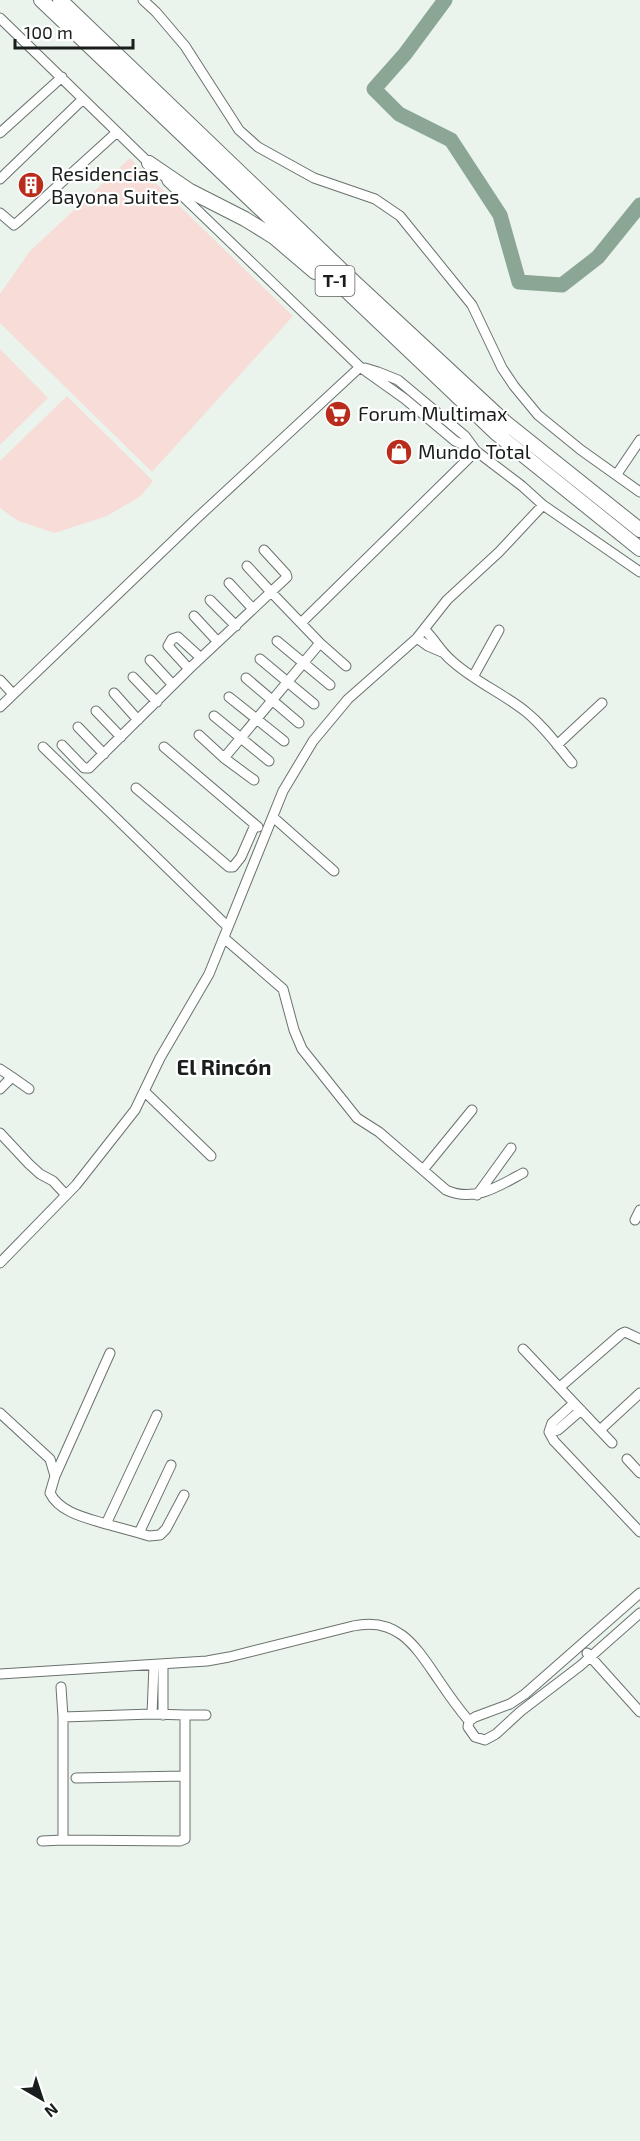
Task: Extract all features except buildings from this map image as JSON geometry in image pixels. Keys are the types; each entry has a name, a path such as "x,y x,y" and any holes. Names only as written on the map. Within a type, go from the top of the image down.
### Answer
{"highway":[{"name":"T-1","path":"41,0 496,433 640,549"},
{"name":"T-1","path":"60,0 353,282 506,423 640,530"},
{"path":"149,164 190,191 245,219 274,237 298,259 350,295"}],"street":[{"path":"143,0 185,46 239,130 258,147 314,178 375,199 400,216 472,305 502,368 538,415 581,450 640,492"},
{"path":"0,18 360,367 405,399 455,441 476,451 543,505 640,573"},
{"path":"0,133 62,77"},
{"path":"0,179 83,99"},
{"path":"0,213 14,225 117,132"},
{"path":"360,367 398,380 465,436 476,451"},
{"path":"0,707 196,519 360,367"},
{"path":"405,399 415,393"},
{"path":"617,474 640,440"},
{"path":"302,622 476,451"},
{"path":"0,1263 66,1195 135,1110 169,1042 209,974 283,791 313,741 348,699 417,638 447,600 499,552 543,505"},
{"path":"62,745 86,770 104,754 189,669 287,577 264,550"},
{"path":"247,566 320,643 346,666"},
{"path":"229,583 253,609"},
{"path":"210,600 236,626"},
{"path":"194,616 218,642"},
{"path":"425,630 442,652"},
{"path":"473,677 499,630"},
{"path":"189,669 168,646 172,639 178,637 201,658"},
{"path":"417,638 442,652 473,677 525,711 538,722 572,763"},
{"path":"277,641 330,685"},
{"path":"224,758 320,643"},
{"path":"260,659 314,704"},
{"path":"150,660 173,685"},
{"path":"133,677 157,702"},
{"path":"246,678 299,723"},
{"path":"0,680 13,694"},
{"path":"114,693 138,720"},
{"path":"229,697 284,741"},
{"path":"557,745 602,703"},
{"path":"96,711 121,737"},
{"path":"214,716 268,761"},
{"path":"78,727 104,754"},
{"path":"199,735 224,758 254,780"},
{"path":"44,747 228,927"},
{"path":"164,747 267,833"},
{"path":"136,788 229,867 233,867 241,857 255,825"},
{"path":"273,817 334,871"},
{"path":"224,938 283,989 294,1030 302,1049 357,1118 379,1132 446,1190 455,1194 477,1195 523,1173"},
{"path":"0,1070 29,1089"},
{"path":"0,1089 12,1077"},
{"path":"144,1091 211,1156"},
{"path":"423,1170 472,1110"},
{"path":"0,1133 29,1164 40,1174 53,1181 66,1195"},
{"path":"477,1195 511,1148"},
{"path":"635,1220 640,1210"},
{"path":"560,1387 621,1334 625,1332 640,1339"},
{"path":"523,1349 612,1443"},
{"path":"110,1353 55,1476 50,1493 62,1507 84,1518 149,1536 160,1535 166,1528 184,1495"},
{"path":"600,1430 640,1393"},
{"path":"577,1407 552,1423 549,1432 554,1441 640,1532"},
{"path":"0,1413 49,1458 54,1467 55,1476"},
{"path":"106,1524 157,1415"},
{"path":"49,1458 67,1451"},
{"path":"627,1458 639,1469"},
{"path":"139,1533 171,1465"},
{"path":"469,1721 510,1704 525,1694 640,1593"},
{"path":"0,1674 229,1657 357,1625 378,1625 398,1632 415,1646 469,1721 468,1727 474,1737 485,1740 491,1738 521,1711 591,1657 640,1613"},
{"path":"581,1646 640,1712"},
{"path":"152,1714 159,1664"},
{"path":"159,1664 163,1715"},
{"path":"61,1687 63,1840"},
{"path":"42,1840 184,1839 185,1715"},
{"path":"63,1717 206,1715"},
{"path":"76,1778 185,1776"}],"shaded area":[{"path":"130,158 293,316 152,472 0,323 0,294 30,251"},
{"path":"0,349 48,398 0,445"},
{"path":"67,396 153,481 141,496 107,516 55,533 18,521 0,508 0,461"}],"waterway":[{"path":"445,0 405,54 374,89 399,114 451,140 500,215 519,282 562,285 598,257 640,205"}],"place":[{"name":"Residencias Bayona Suites","path":"31,185"},
{"name":"Forum Multimax","path":"338,414"},
{"name":"Mundo Total","path":"399,452"}],"district":[{"name":"El Rincón","path":"224,1067"}]}
